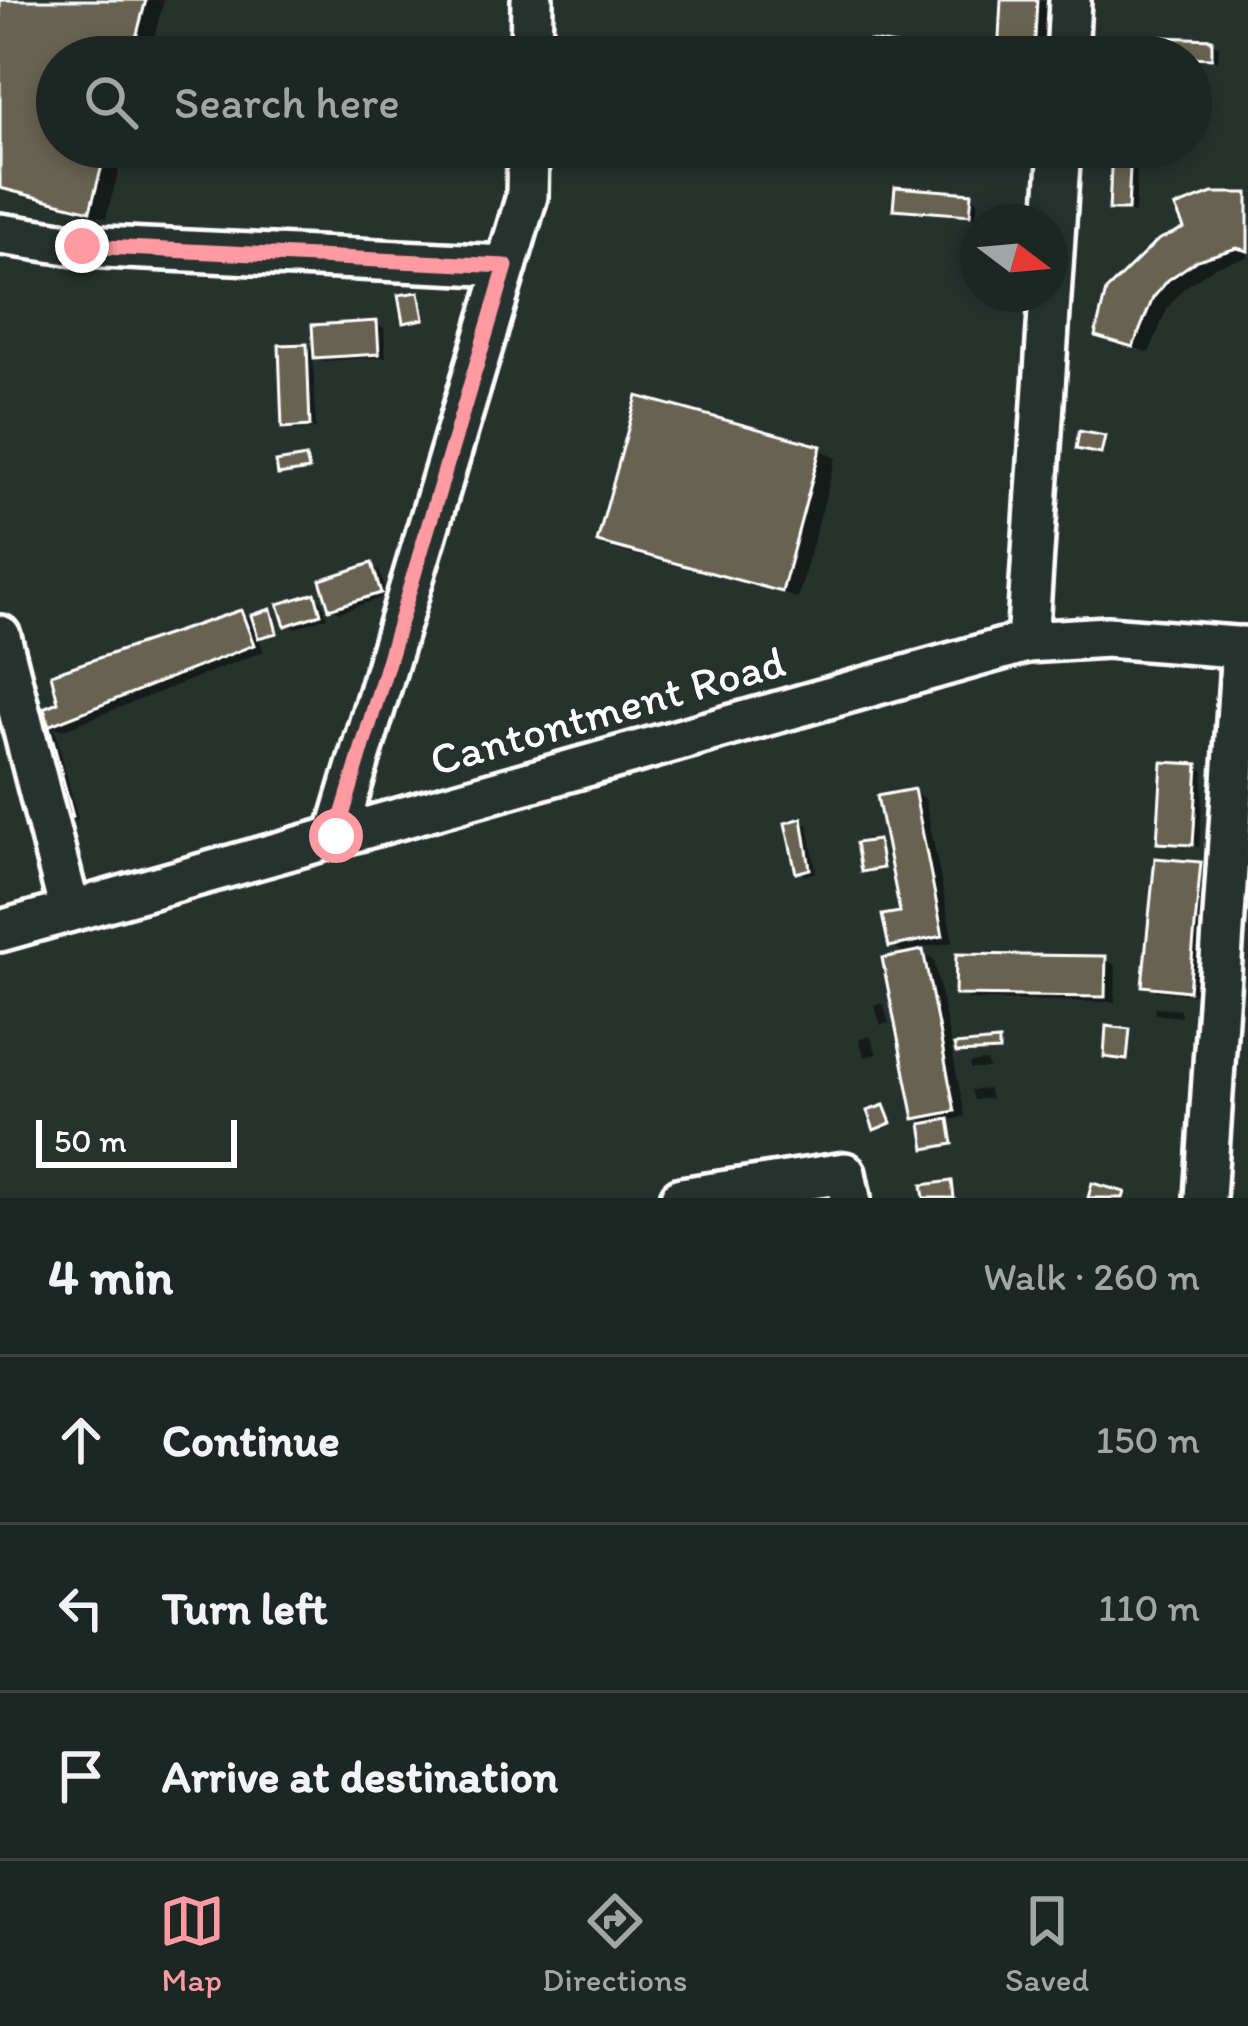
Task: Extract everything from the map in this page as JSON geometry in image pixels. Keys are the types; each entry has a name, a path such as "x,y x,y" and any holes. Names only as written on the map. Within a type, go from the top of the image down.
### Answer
{"street":[{"path":"531,36 532,0"},
{"path":"1067,36 1070,0"},
{"path":"336,836 527,196 528,168"},
{"path":"1027,642 1059,168"},
{"path":"0,234 82,246 506,266"},
{"path":"0,636 70,911"},
{"name":"Cantontment Road","path":"0,931 1027,642 1107,637 1245,648"},
{"path":"1205,1198 1245,648"},
{"path":"681,1198 845,1172 850,1198"}],"building":[{"path":"0,0 146,0 137,36 36,36 36,168 101,168 90,211 0,188"},
{"path":"1001,0 1037,0 1035,36 999,36"},
{"path":"1111,168 1130,168 1128,210 1109,210"},
{"path":"895,187 972,193 971,204 960,204 960,214 893,209"},
{"path":"1212,193 1248,193 1248,251 1237,248 1197,260 1168,280 1153,298 1133,347 1095,336 1106,291 1158,240 1184,228 1175,207"},
{"path":"419,292 424,319 403,323 398,295"},
{"path":"377,321 379,354 314,358 312,325"},
{"path":"307,344 310,426 282,428 279,345"},
{"path":"637,396 821,446 782,592 597,542"},
{"path":"1079,431 1105,436 1101,454 1076,449"},
{"path":"306,457 309,470 278,475 276,462"},
{"path":"372,563 381,593 329,609 320,580"},
{"path":"315,593 321,614 285,626 278,604"},
{"path":"271,609 277,633 258,638 251,615"},
{"path":"241,610 254,645 48,726 43,708 58,702 51,674"},
{"path":"45,711 73,817 52,822 25,716"},
{"path":"1162,762 1198,764 1193,845 1157,843"},
{"path":"914,789 943,936 889,947 882,915 900,912 877,796"},
{"path":"802,818 810,869 796,873 785,823"},
{"path":"878,840 883,868 861,872 856,843"},
{"path":"1155,858 1201,862 1189,991 1142,986"},
{"path":"923,950 955,1111 914,1119 882,958"},
{"path":"956,954 1106,956 1105,997 955,995"},
{"path":"1106,1026 1130,1029 1127,1060 1104,1057"},
{"path":"999,1041 999,1051 956,1053 954,1045"},
{"path":"884,1105 891,1123 874,1130 867,1111"},
{"path":"949,1119 953,1144 925,1149 921,1124"},
{"path":"952,1181 954,1198 924,1198 922,1185"},
{"path":"1092,1183 1125,1192 1123,1198 1088,1198"}],"route":[{"path":"82,246 506,266 336,836"}]}
